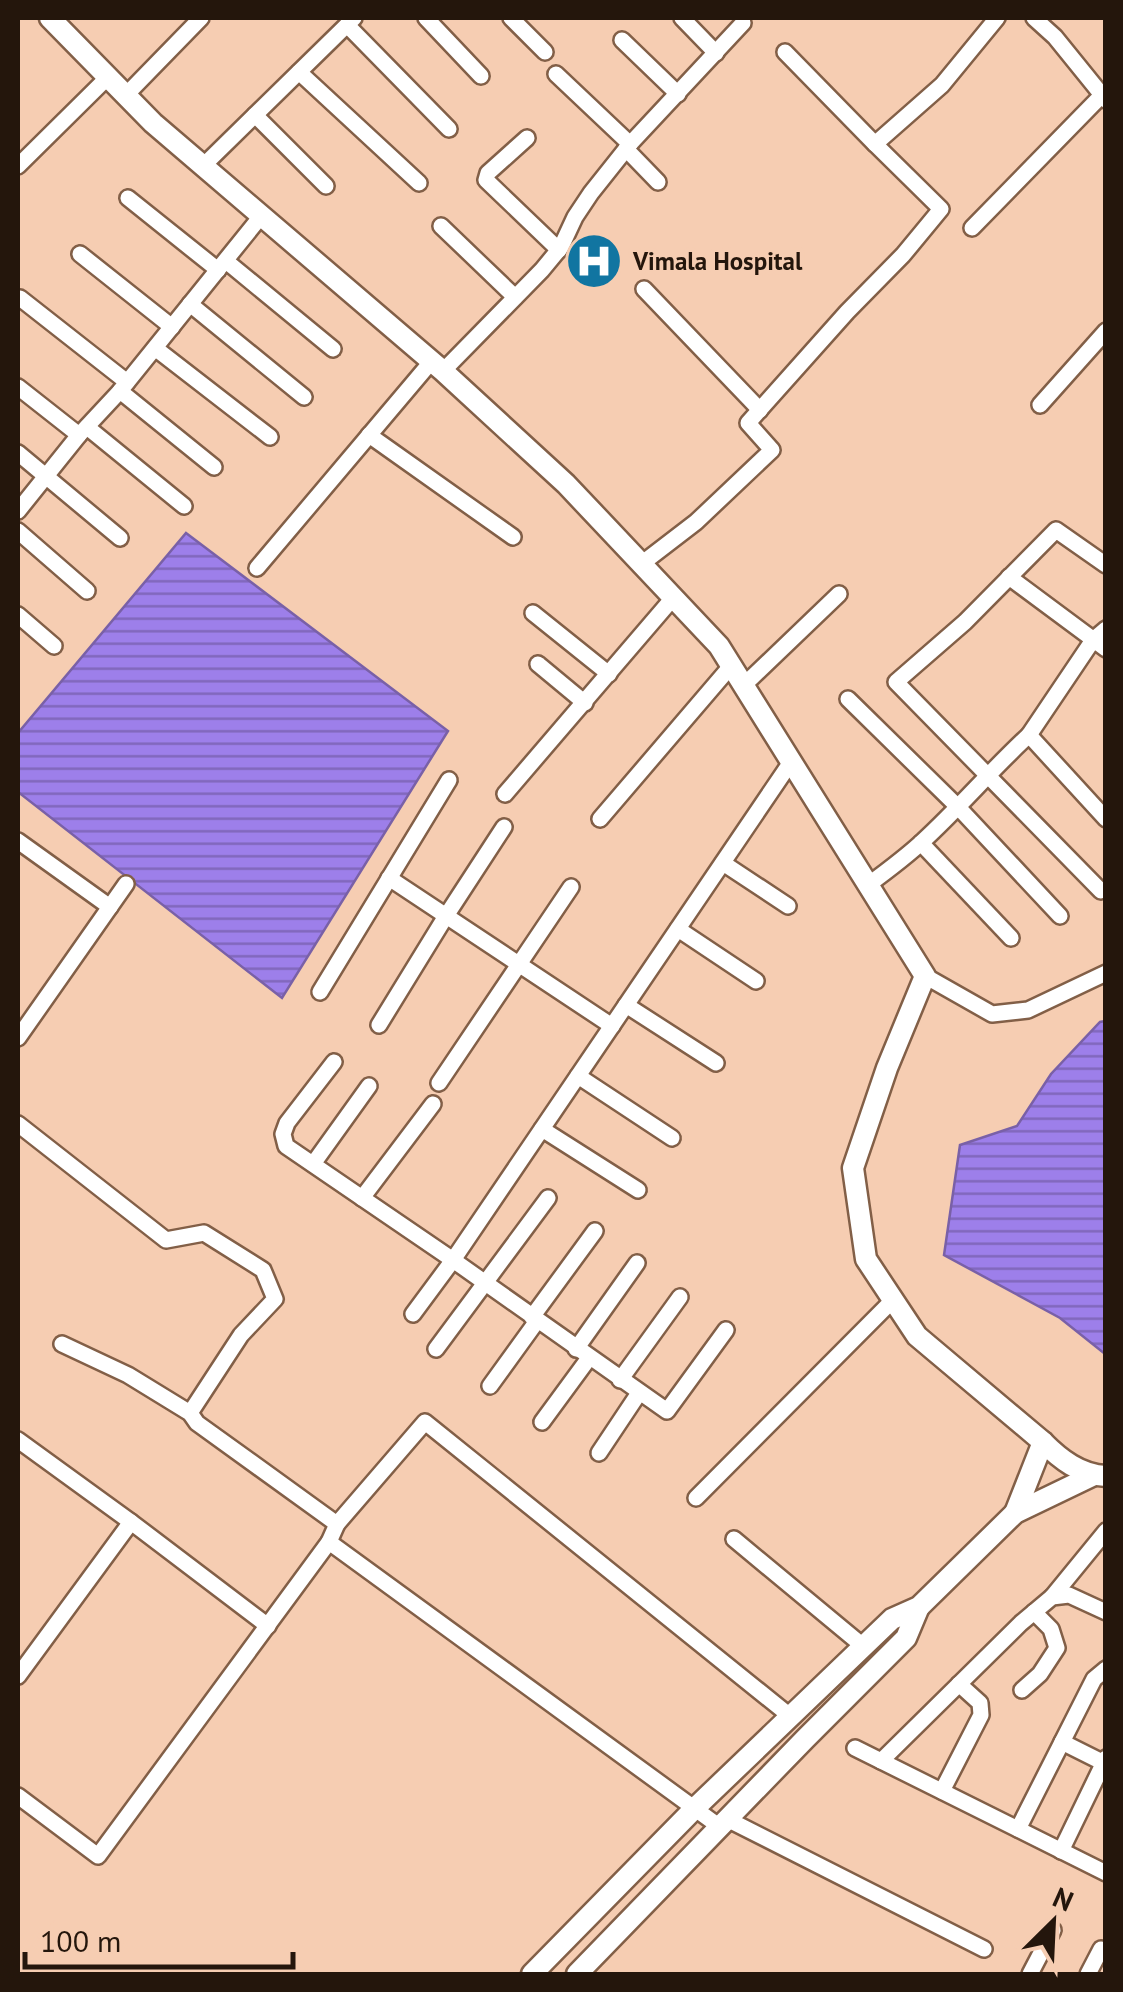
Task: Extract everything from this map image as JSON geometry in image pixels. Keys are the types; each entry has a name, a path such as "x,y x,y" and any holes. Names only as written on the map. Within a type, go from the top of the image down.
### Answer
{"street":[{"path":"50,18 153,123 437,366 566,484 719,646 924,976 992,1014 1028,1010 1106,973"},
{"path":"125,96 202,18"},
{"path":"426,18 481,76"},
{"path":"510,18 544,52"},
{"path":"682,18 716,53"},
{"path":"875,144 942,85 997,18"},
{"path":"972,228 1104,98 1034,18"},
{"path":"203,166 350,21 448,129"},
{"path":"257,568 369,435 559,250 575,217 628,146 744,24"},
{"path":"622,40 678,94"},
{"path":"640,565 696,522 772,450 748,424 941,209 785,52"},
{"path":"299,72 419,183"},
{"path":"556,74 658,182"},
{"path":"21,156 107,78"},
{"path":"255,115 326,186"},
{"path":"527,138 486,180 559,250"},
{"path":"128,198 333,349"},
{"path":"18,510 262,216"},
{"path":"440,226 515,297"},
{"path":"80,254 172,327"},
{"path":"644,288 760,410"},
{"path":"20,298 214,468"},
{"path":"190,304 304,397"},
{"path":"1040,405 1106,330"},
{"path":"155,348 270,437"},
{"path":"18,386 184,506"},
{"path":"369,435 512,538"},
{"path":"18,453 120,538"},
{"path":"1101,891 896,682 965,622 1056,530 1106,565"},
{"path":"18,531 88,590"},
{"path":"868,886 921,843 1029,734 1101,639 1010,576"},
{"path":"744,686 839,594"},
{"path":"504,794 673,598"},
{"path":"533,613 609,674"},
{"path":"18,614 54,646"},
{"path":"538,664 584,703"},
{"path":"600,818 731,666"},
{"path":"848,699 958,807 1060,916"},
{"path":"1029,734 1106,820"},
{"path":"413,1314 791,762"},
{"path":"320,992 449,780"},
{"path":"379,1025 504,827"},
{"path":"18,841 110,907"},
{"path":"921,843 1011,938"},
{"path":"723,863 788,906"},
{"path":"389,878 612,1026"},
{"path":"18,1038 126,884"},
{"path":"439,1083 571,887"},
{"path":"678,929 756,980"},
{"path":"924,976 852,1168 866,1259 917,1336 1061,1459 1100,1475"},
{"path":"626,1005 716,1063"},
{"path":"334,1062 287,1123 283,1134 286,1146 639,1393 667,1412 726,1330"},
{"path":"578,1076 672,1138"},
{"path":"313,1164 369,1086"},
{"path":"362,1198 433,1104"},
{"path":"18,1124 166,1240 204,1233 263,1270 274,1299 241,1335 190,1413"},
{"path":"542,1129 638,1190"},
{"path":"436,1349 548,1198"},
{"path":"490,1386 595,1231"},
{"path":"542,1422 637,1263"},
{"path":"620,1380 680,1296"},
{"path":"696,1498 893,1300"},
{"path":"62,1344 128,1375 190,1413 197,1423 337,1524"},
{"path":"599,1453 639,1393"},
{"path":"18,1796 98,1856 330,1542 337,1524 425,1422 790,1716"},
{"path":"18,1440 268,1626"},
{"path":"1015,1513 1044,1442"},
{"path":"532,1974 695,1808 892,1619 919,1606 1015,1513 1100,1475"},
{"path":"18,1676 131,1522"},
{"path":"880,1761 1052,1597 1106,1531"},
{"path":"734,1538 863,1646"},
{"path":"330,1542 695,1808 984,1949"},
{"path":"1052,1597 1069,1595 1106,1612"},
{"path":"577,1974 906,1638 919,1606"},
{"path":"1022,1690 1040,1674 1057,1648 1050,1629 1034,1612"},
{"path":"1018,1830 1094,1678 1106,1668"},
{"path":"942,1791 980,1715 980,1702 959,1684"},
{"path":"1061,1851 1105,1762 1062,1742"},
{"path":"855,1748 1104,1869"},
{"path":"1030,1974 1053,1930"},
{"path":"1088,1974 1101,1949"},
{"path":"548,1958 564,1974"}],"shaded area":[{"path":"186,533 448,731 282,998 18,792 18,733"},
{"path":"1106,1021 1105,1354 1060,1318 944,1255 960,1145 1017,1126 1051,1074 1100,1022"}],"place":[{"name":"Vimala Hospital","path":"594,261"}]}
